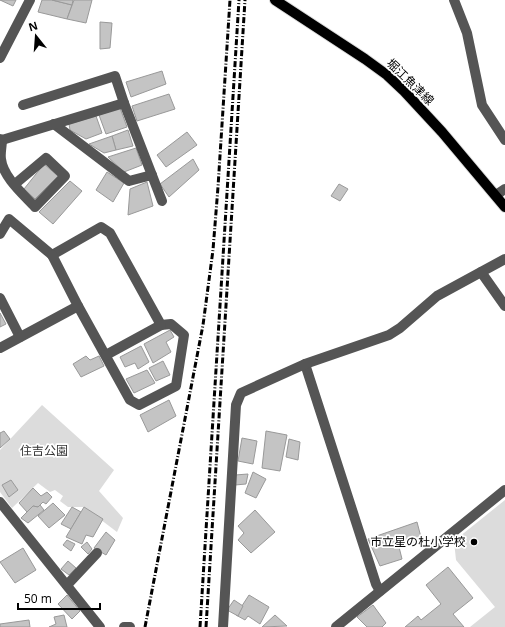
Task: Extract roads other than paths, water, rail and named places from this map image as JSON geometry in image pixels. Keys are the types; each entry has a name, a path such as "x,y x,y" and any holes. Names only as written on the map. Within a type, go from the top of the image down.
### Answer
{"main road":[{"name":"堀江魚津線","path":"281,2 387,75 442,132 505,207"}],"street":[{"path":"0,58 30,0"},
{"path":"454,0 467,33 482,105 505,140"},
{"path":"23,104 115,76 162,201"},
{"path":"14,184 46,158 65,176 35,207 14,184 6,174 1,159 1,139 124,103"},
{"path":"54,124 129,181 152,175"},
{"path":"496,195 505,188"},
{"path":"0,234 9,219 52,255 78,306 130,400 139,404 176,386 184,335 171,324 161,326 106,355"},
{"path":"52,255 101,227 110,233 161,326"},
{"path":"223,627 236,405 241,393 304,364 389,334 400,328 437,296 505,259"},
{"path":"481,272 505,306"},
{"path":"0,298 20,337"},
{"path":"0,348 78,306"},
{"path":"304,364 376,584 380,592"},
{"path":"336,627 505,490"},
{"path":"0,502 4,515 66,585 100,627"},
{"path":"66,585 96,554"},
{"path":"124,627 130,627"}],"railway":[{"path":"145,627 203,325 213,250 230,0"},
{"path":"200,627 239,0"},
{"path":"206,627 245,0"}],"place":[{"name":"市立星の杜小学校","path":"474,542"}],"park label":[{"name":"住吉公園","path":"44,451"}]}
